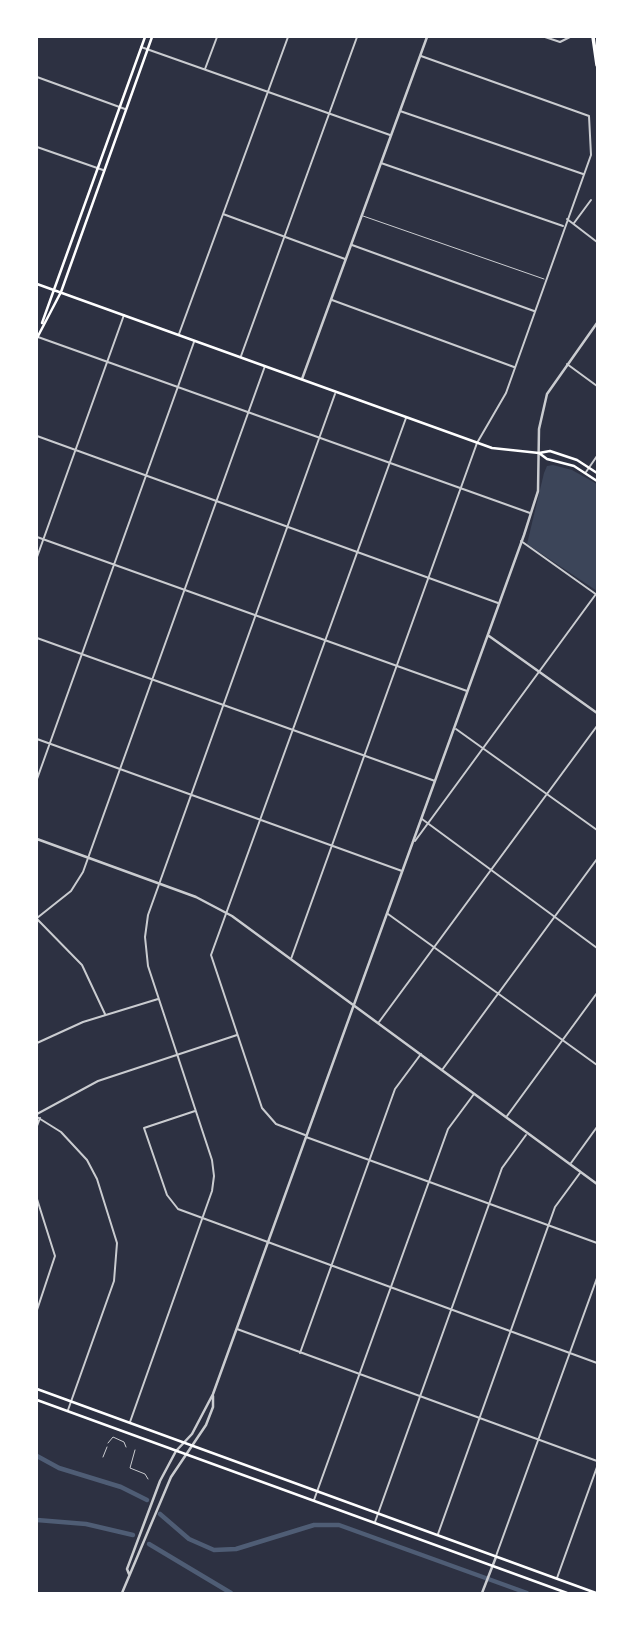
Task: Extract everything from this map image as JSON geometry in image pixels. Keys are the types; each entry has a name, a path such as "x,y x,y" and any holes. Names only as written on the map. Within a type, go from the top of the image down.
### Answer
{"highway":[{"path":"593,37 597,65"}],"main road":[{"path":"42,326 52,290 145,37"},
{"path":"37,337 61,292 152,37"},
{"path":"37,284 477,443 499,450 539,453 550,451 597,473"},
{"path":"539,453 547,459 586,473 597,481"},
{"path":"37,1390 596,1593"},
{"path":"37,1400 566,1593"}],"street":[{"path":"204,70 217,37"},
{"path":"179,335 288,37"},
{"path":"240,357 358,37"},
{"path":"302,379 427,37"},
{"path":"545,37 560,42 569,38"},
{"path":"141,47 391,135"},
{"path":"291,959 477,443 502,401 592,155 589,116 420,55"},
{"path":"37,77 126,109"},
{"path":"400,111 584,175"},
{"path":"37,147 104,170"},
{"path":"381,163 564,227"},
{"path":"573,224 591,200"},
{"path":"223,214 346,259"},
{"path":"567,219 597,242"},
{"path":"352,245 535,311"},
{"path":"332,300 515,367"},
{"path":"37,557 124,315"},
{"path":"129,1574 127,1569 160,1481 176,1451 184,1443 214,1394 522,541 540,477 539,453 543,407 547,394 597,323"},
{"path":"593,329 597,332"},
{"path":"37,337 531,514"},
{"path":"37,779 194,341"},
{"path":"566,364 597,386"},
{"path":"106,1015 82,965 37,918 76,885 88,857 265,366"},
{"path":"130,1423 202,1219 214,1176 146,957 148,915 335,392"},
{"path":"406,417 211,955 259,1102 269,1117 282,1127 597,1243"},
{"path":"37,436 499,604"},
{"path":"586,473 597,456"},
{"path":"37,537 468,692"},
{"path":"414,841 597,594 522,541"},
{"path":"488,635 597,713"},
{"path":"37,638 436,781"},
{"path":"379,1023 597,726"},
{"path":"455,728 597,831"},
{"path":"37,738 403,871"},
{"path":"422,820 597,948"},
{"path":"37,839 204,900 226,913 597,1184"},
{"path":"442,1070 597,859"},
{"path":"388,914 597,1065"},
{"path":"506,1117 597,993"},
{"path":"37,1042 106,1015 159,999"},
{"path":"38,1116 98,1081 237,1035"},
{"path":"300,1354 395,1089 421,1054"},
{"path":"314,1501 448,1129 474,1094"},
{"path":"195,1111 144,1128 170,1200 183,1212 597,1363"},
{"path":"37,1126 38,1116"},
{"path":"38,1116 61,1132 87,1160 97,1179 117,1243 114,1281 67,1411"},
{"path":"570,1164 597,1127"},
{"path":"374,1523 502,1168 528,1133"},
{"path":"437,1535 555,1207 581,1172"},
{"path":"37,1199 55,1256 37,1310"},
{"path":"482,1593 597,1279"},
{"path":"237,1329 597,1461"},
{"path":"122,1593 171,1477 206,1425 213,1407 214,1394"},
{"path":"557,1579 597,1466"}],"lane":[{"path":"362,216 546,280"},
{"path":"108,1443 113,1437 122,1440 126,1447"},
{"path":"103,1457 107,1447"},
{"path":"135,1450 130,1468 145,1474 148,1479"}],"shaded area":[{"path":"547,466 572,470 597,484 597,591 527,544 544,473"}],"waterway":[{"path":"37,1456 59,1468 121,1487 147,1500"},
{"path":"160,1514 189,1539 214,1550 236,1549 314,1525 339,1525 527,1593"},
{"path":"37,1520 86,1524 133,1535"},
{"path":"149,1544 231,1593"}]}
